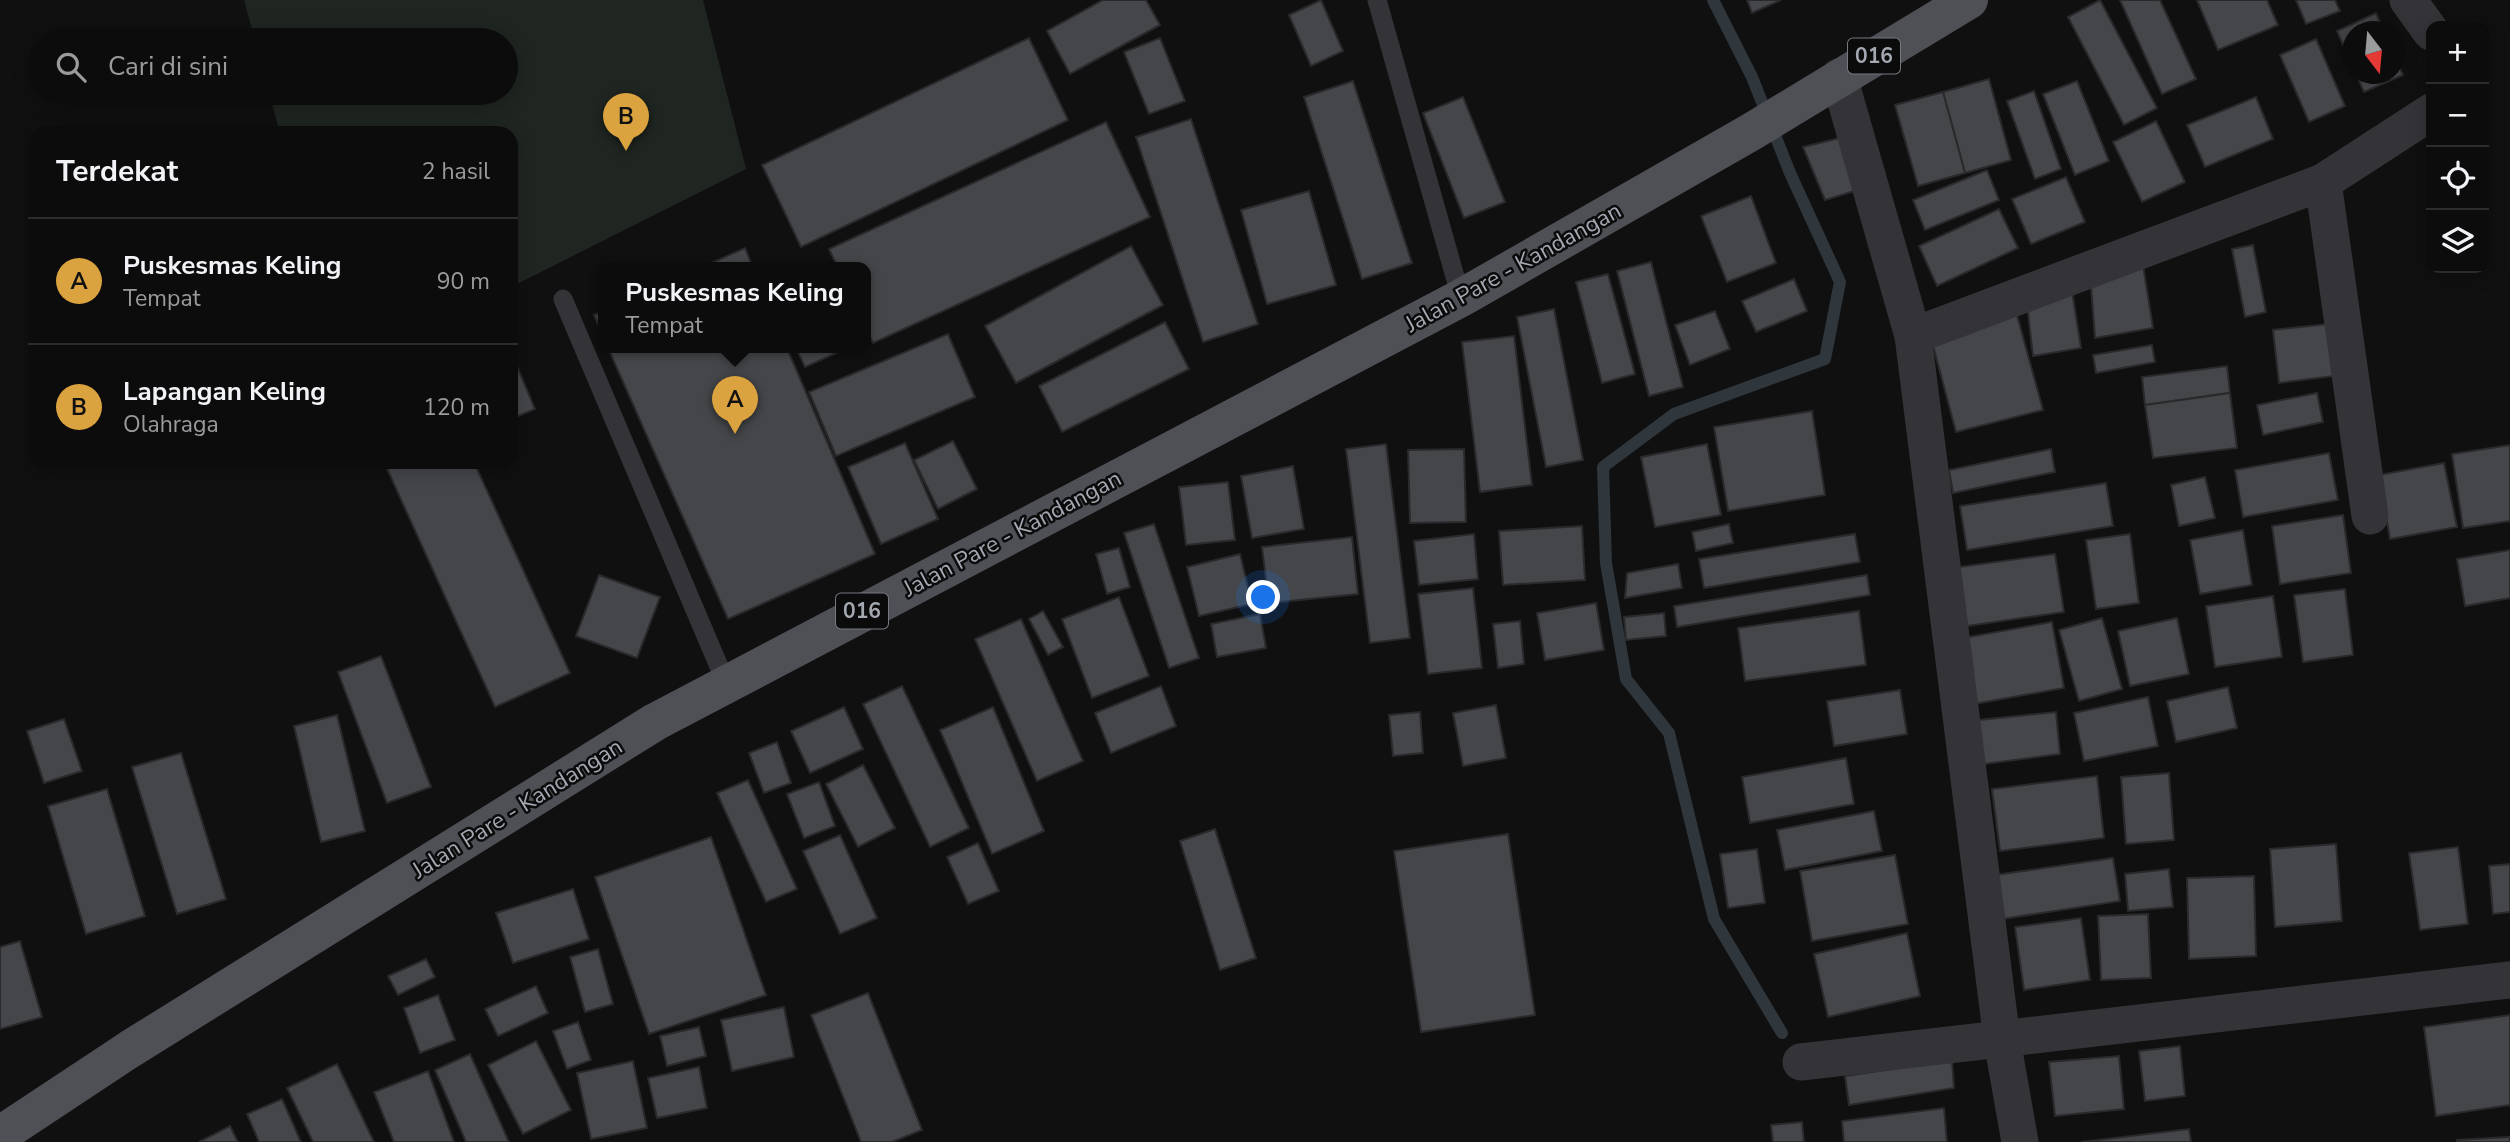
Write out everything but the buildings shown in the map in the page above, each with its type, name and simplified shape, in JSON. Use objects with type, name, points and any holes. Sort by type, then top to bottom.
[{"type":"main road","name":"Jalan Pare - Kandangan","points":[[0,1135],[177,1020],[656,722],[1461,298],[1969,0]]},
{"type":"street","points":[[2408,0],[2426,25]]},
{"type":"street","points":[[1839,77],[1913,335],[2003,1040],[2020,1142]]},
{"type":"street","points":[[1913,335],[2323,182],[2426,115]]},
{"type":"street","points":[[2323,182],[2370,516]]},
{"type":"street","points":[[1801,1062],[2510,979]]},
{"type":"lane","points":[[1377,0],[1461,298]]},
{"type":"lane","points":[[563,299],[726,683]]},
{"type":"shaded area","points":[[244,0],[703,0],[746,169],[518,283],[518,126],[278,126],[272,105],[518,105],[518,28],[252,28]]},
{"type":"waterway","points":[[1713,0],[1752,77],[1790,173],[1840,282],[1825,359],[1674,414],[1603,467],[1606,563],[1626,679],[1669,733],[1714,919],[1782,1033]]},
{"type":"place","name":"Lapangan Keling","points":[[626,151]]},
{"type":"place","name":"Puskesmas Keling","points":[[735,434]]}]
